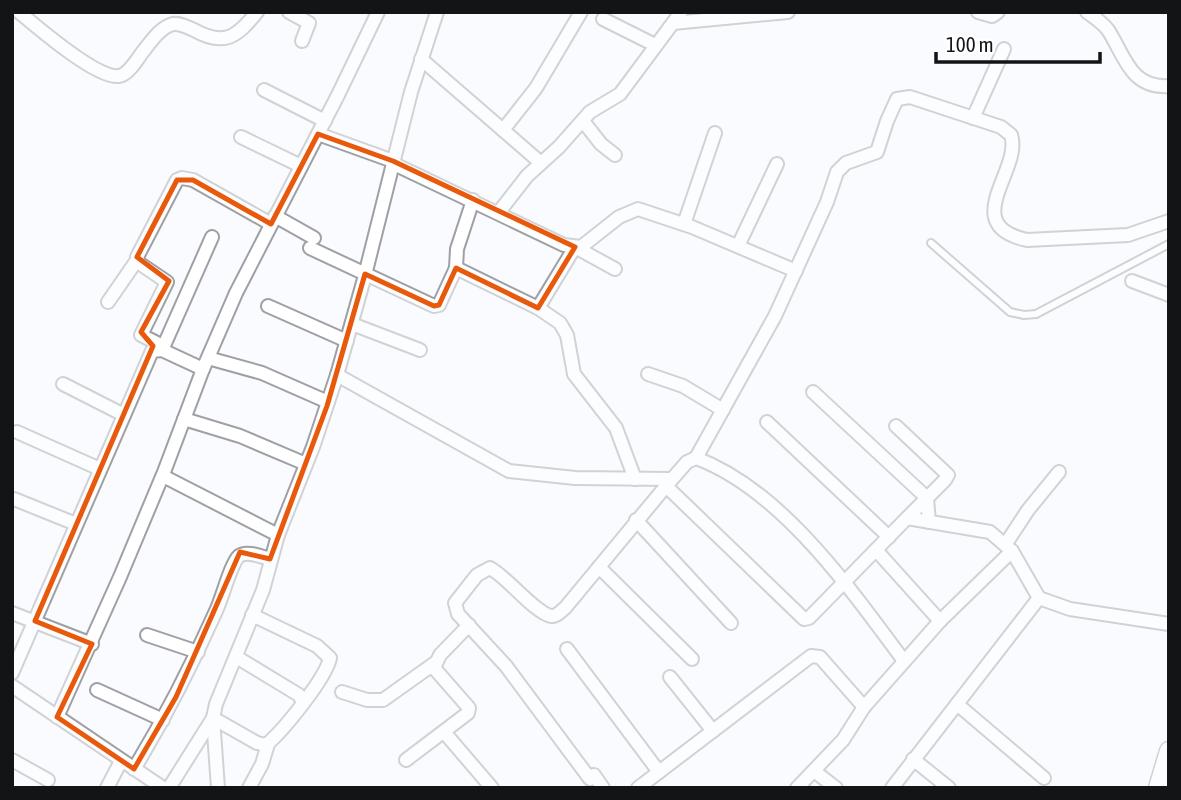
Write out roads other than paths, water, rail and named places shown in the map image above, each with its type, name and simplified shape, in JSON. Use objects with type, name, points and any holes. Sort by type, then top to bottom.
[{"type":"main road","points":[[1158,788],[1169,751]]},
{"type":"street","points":[[19,12],[99,72],[117,76],[127,72],[167,27],[181,24],[209,38],[231,38],[246,26],[257,12]]},
{"type":"street","points":[[289,12],[309,23],[302,41]]},
{"type":"street","points":[[58,717],[163,477],[236,293],[378,12]]},
{"type":"street","points":[[169,788],[213,718],[225,679],[263,590],[278,535],[328,402],[352,324],[392,162],[437,12]]},
{"type":"street","points":[[503,130],[536,88],[581,12]]},
{"type":"street","points":[[499,212],[594,108],[612,101],[620,94],[677,18],[788,12]]},
{"type":"street","points":[[978,12],[992,16],[998,12]]},
{"type":"street","points":[[1087,12],[1110,32],[1128,68],[1151,83],[1169,86]]},
{"type":"street","points":[[603,19],[655,46]]},
{"type":"street","points":[[973,118],[1004,49]]},
{"type":"street","points":[[421,59],[541,163]]},
{"type":"street","points":[[264,90],[325,121]]},
{"type":"street","points":[[696,458],[775,316],[827,202],[837,172],[846,163],[877,152],[897,99],[909,97],[1001,127],[1012,137],[1012,150],[995,200],[994,211],[1000,225],[1014,237],[1027,240],[1128,235],[1169,221]]},
{"type":"street","points":[[583,121],[601,144],[615,155]]},
{"type":"street","points":[[684,224],[715,133]]},
{"type":"street","points":[[318,134],[392,162],[564,245],[581,247],[619,217],[634,209],[684,224],[796,271]]},
{"type":"street","points":[[241,137],[301,166]]},
{"type":"street","points":[[738,246],[777,164]]},
{"type":"street","points":[[108,302],[137,260],[139,251],[179,179],[193,180],[273,220],[365,275],[434,306],[439,305],[456,268],[457,249],[473,200]]},
{"type":"street","points":[[163,348],[212,237]]},
{"type":"street","points":[[575,247],[615,269]]},
{"type":"street","points":[[538,308],[575,247]]},
{"type":"street","points":[[137,260],[167,282],[141,335],[163,348],[206,364],[262,373],[328,402]]},
{"type":"street","points":[[456,268],[551,315],[565,330],[573,374],[616,428],[635,479]]},
{"type":"street","points":[[1132,281],[1169,295]]},
{"type":"street","points":[[268,306],[347,341]]},
{"type":"street","points":[[352,324],[419,350]]},
{"type":"street","points":[[12,673],[152,351],[163,348]]},
{"type":"street","points":[[648,374],[683,386],[723,410]]},
{"type":"street","points":[[337,375],[509,471],[575,478],[669,482],[804,619],[809,618],[948,475],[896,426]]},
{"type":"street","points":[[63,384],[124,415]]},
{"type":"street","points":[[813,392],[927,498],[929,522]]},
{"type":"street","points":[[184,419],[240,436],[306,464]]},
{"type":"street","points":[[768,422],[889,537]]},
{"type":"street","points":[[17,432],[100,469]]},
{"type":"street","points":[[603,788],[506,666],[455,608],[454,603],[477,575],[490,568],[497,571],[536,607],[551,616],[555,615],[565,608],[636,520],[690,459],[696,458],[725,470],[758,492],[842,582],[904,662]]},
{"type":"street","points":[[796,788],[843,740],[864,707],[1009,548],[1028,510],[1059,472]]},
{"type":"street","points":[[163,477],[278,535]]},
{"type":"street","points":[[14,499],[76,524]]},
{"type":"street","points":[[907,518],[990,532],[1009,548],[1039,598],[1055,606],[1169,624]]},
{"type":"street","points":[[636,520],[731,623]]},
{"type":"street","points":[[876,550],[940,621]]},
{"type":"street","points":[[134,769],[198,652],[225,593],[237,557],[249,554],[270,559]]},
{"type":"street","points":[[599,568],[692,659]]},
{"type":"street","points":[[892,788],[1039,598]]},
{"type":"street","points":[[12,613],[92,644]]},
{"type":"street","points":[[249,788],[262,764],[268,744],[303,702],[327,667],[330,658],[317,646],[253,615]]},
{"type":"street","points":[[342,692],[367,700],[383,700],[435,663],[470,625]]},
{"type":"street","points":[[147,635],[198,652]]},
{"type":"street","points":[[566,649],[659,772]]},
{"type":"street","points":[[638,788],[811,656],[820,657],[864,707]]},
{"type":"street","points":[[239,658],[299,695],[303,702]]},
{"type":"street","points":[[405,760],[469,711],[436,671],[435,663]]},
{"type":"street","points":[[670,677],[713,731]]},
{"type":"street","points":[[12,686],[163,788]]},
{"type":"street","points":[[97,690],[163,720]]},
{"type":"street","points":[[957,704],[1044,778]]},
{"type":"street","points":[[213,718],[257,743],[268,744]]},
{"type":"street","points":[[213,718],[218,788]]},
{"type":"street","points":[[443,732],[492,788]]},
{"type":"street","points":[[913,759],[949,788]]},
{"type":"street","points":[[12,761],[48,780]]},
{"type":"street","points":[[107,788],[121,761]]},
{"type":"street","points":[[814,771],[836,788]]},
{"type":"lane","points":[[931,243],[1010,312],[1024,315],[1035,314],[1169,244]]}]
